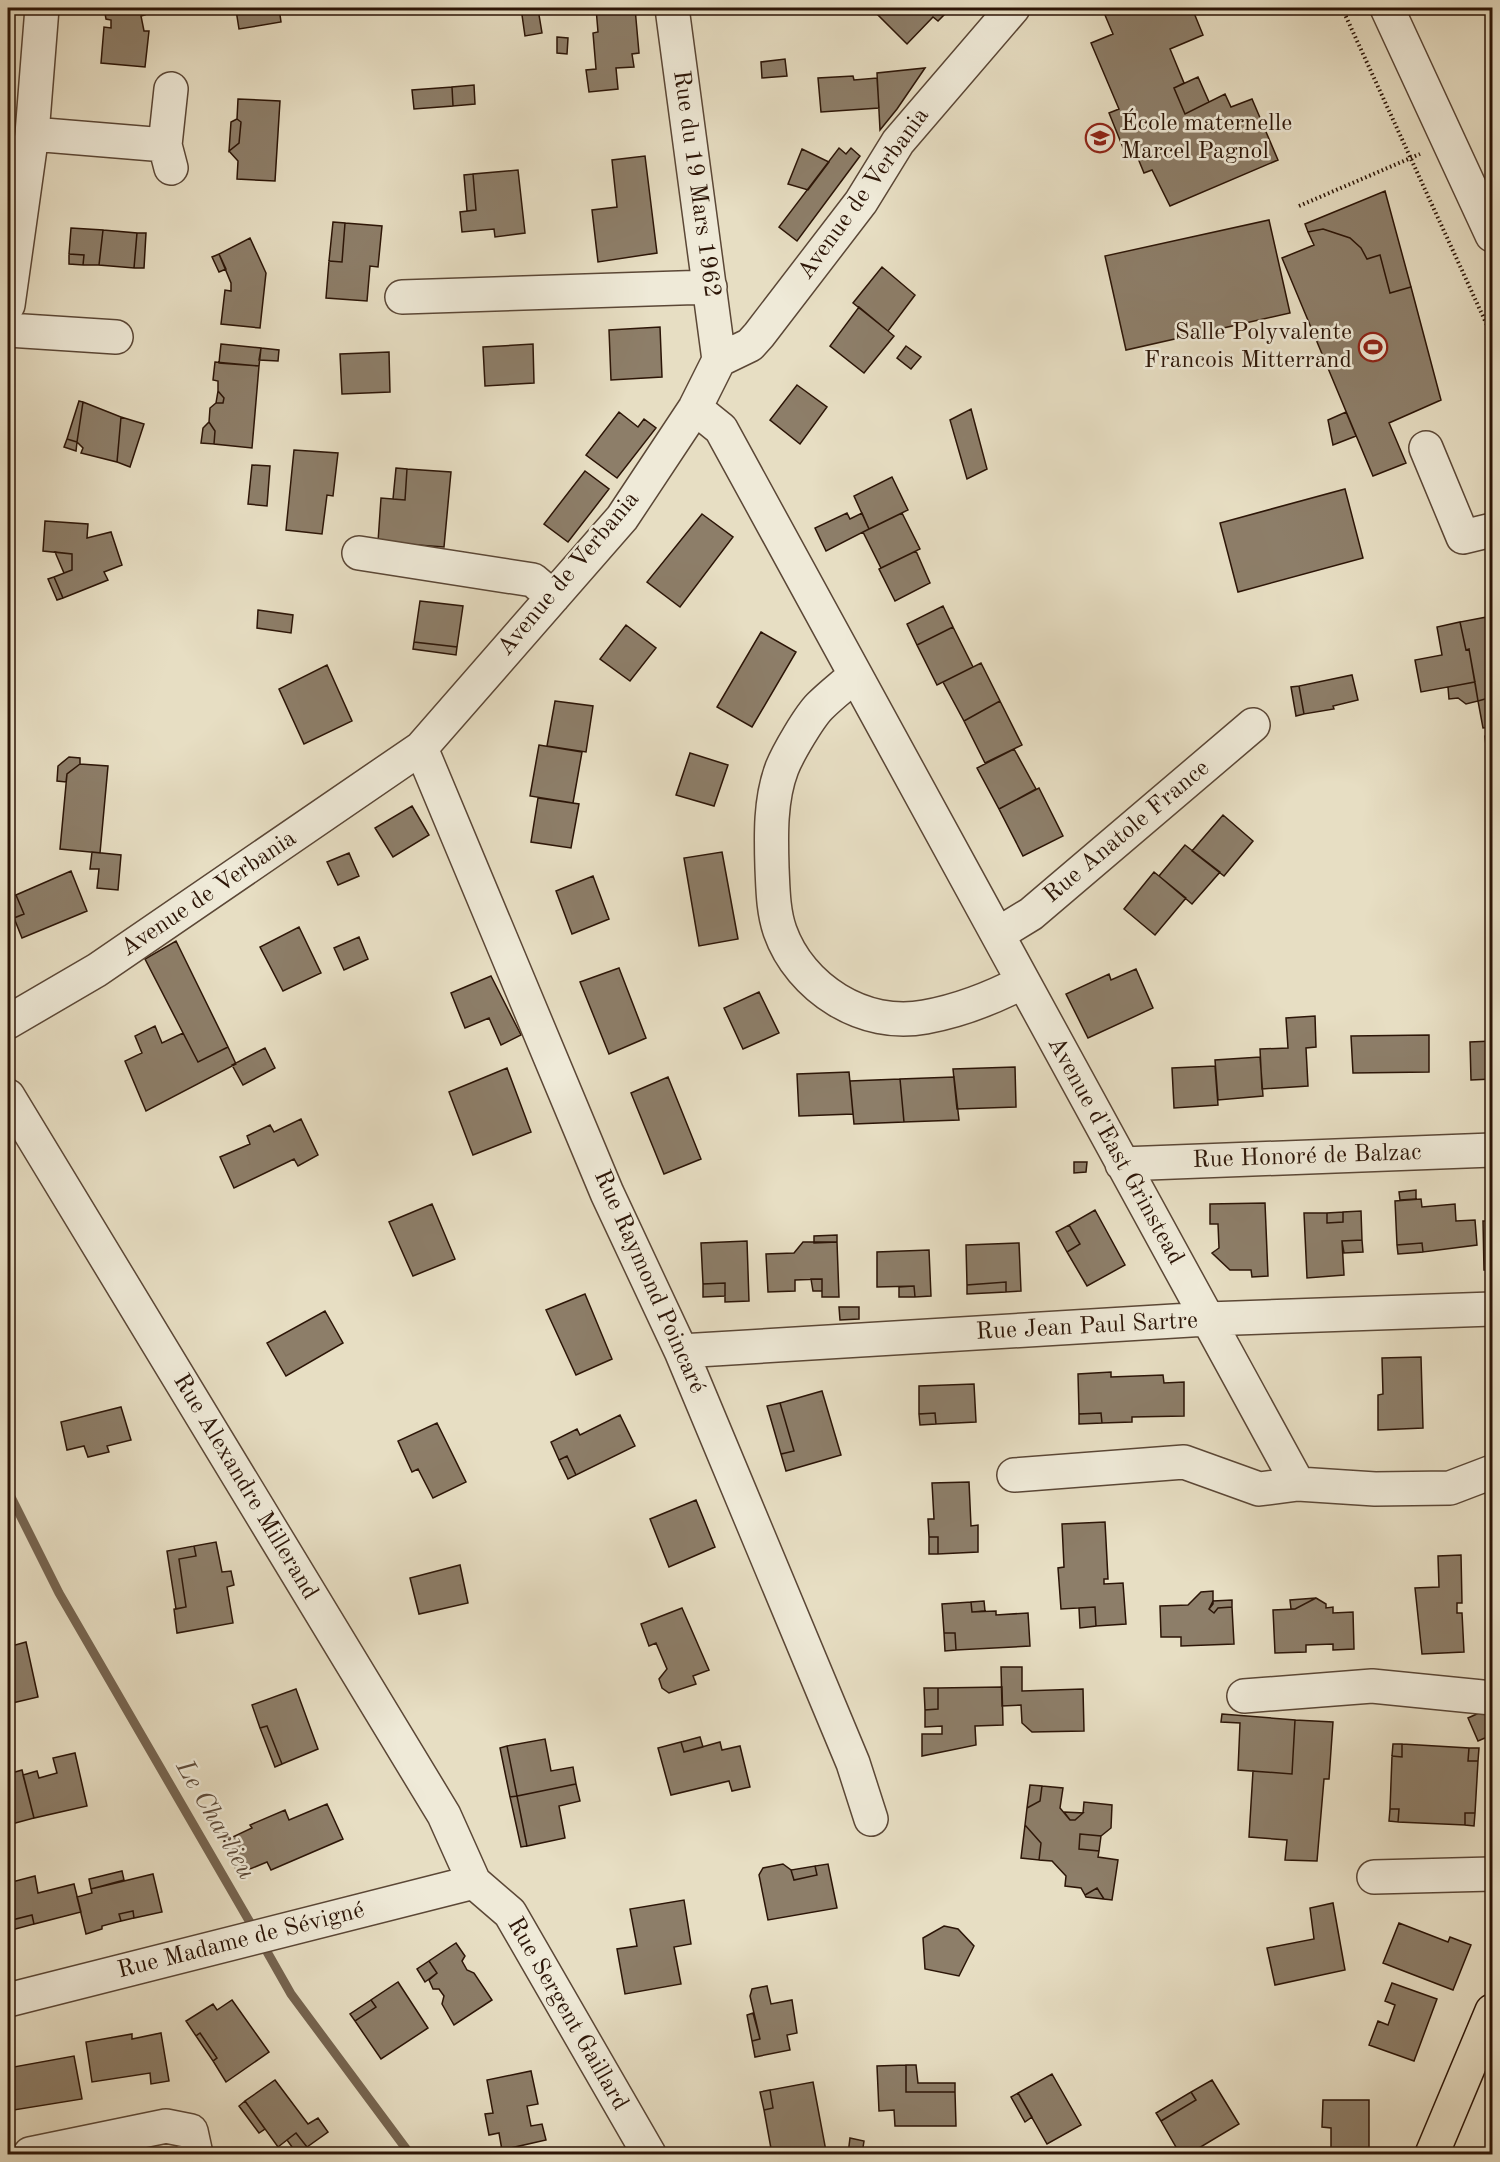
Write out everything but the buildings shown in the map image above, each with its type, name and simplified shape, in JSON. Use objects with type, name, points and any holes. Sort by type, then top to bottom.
[{"type":"main road","points":[[1431,2154],[1492,2011]]},
{"type":"street","points":[[8,305],[32,134],[42,8]]},
{"type":"street","name":"Rue du 19 Mars 1962","points":[[672,8],[719,360]]},
{"type":"street","name":"Avenue de Verbania","points":[[8,1022],[97,970],[421,748],[622,518],[695,408],[719,360],[750,345],[861,202],[898,142],[1012,8]]},
{"type":"street","points":[[1388,8],[1492,235]]},
{"type":"street","points":[[32,134],[168,156],[171,89]]},
{"type":"street","points":[[402,297],[710,288]]},
{"type":"street","points":[[8,330],[116,337]]},
{"type":"street","name":"Avenue d'East Grinstead","points":[[695,408],[721,429],[854,676],[998,934],[1298,1484]]},
{"type":"street","points":[[1426,448],[1462,537],[1492,530]]},
{"type":"street","points":[[359,553],[533,580],[553,597]]},
{"type":"street","points":[[854,676],[818,708],[782,768],[772,811],[773,898],[780,932],[799,967],[817,986],[850,1008],[886,1018],[923,1018],[992,998],[1023,982]]},
{"type":"street","name":"Rue Anatole France","points":[[998,934],[1031,914],[1253,725]]},
{"type":"street","name":"Rue Raymond Poincaré","points":[[421,748],[607,1193],[681,1351],[853,1763],[871,1819]]},
{"type":"street","name":"Rue Alexandre Millerand","points":[[8,1096],[444,1815],[474,1882]]},
{"type":"street","name":"Rue Honoré de Balzac","points":[[1122,1164],[1492,1149]]},
{"type":"street","name":"Rue Jean Paul Sartre","points":[[681,1351],[1208,1319],[1492,1309]]},
{"type":"street","points":[[1014,1475],[1184,1462],[1259,1489],[1298,1484],[1375,1489],[1450,1488],[1492,1472]]},
{"type":"street","points":[[1244,1696],[1372,1686],[1492,1698]]},
{"type":"street","points":[[1374,1877],[1492,1874]]},
{"type":"street","name":"Rue Madame de Sévigné","points":[[8,2000],[474,1882]]},
{"type":"street","name":"Rue Sergent Gaillard","points":[[474,1882],[510,1913],[649,2154]]},
{"type":"street","points":[[30,2154],[166,2126],[191,2132],[196,2154]]},
{"type":"path","points":[[1342,8],[1492,336]]},
{"type":"path","points":[[1299,206],[1449,140]]},
{"type":"waterway","name":"Le Charlieu","points":[[8,1491],[59,1593],[255,1931]]},
{"type":"waterway","name":"Le Charlieu","points":[[262,1943],[291,1994],[410,2154]]},
{"type":"place","name":"École maternelle Marcel Pagnol","points":[[1100,138]]},
{"type":"place","name":"Salle Polyvalente Francois Mitterrand","points":[[1373,347]]}]
